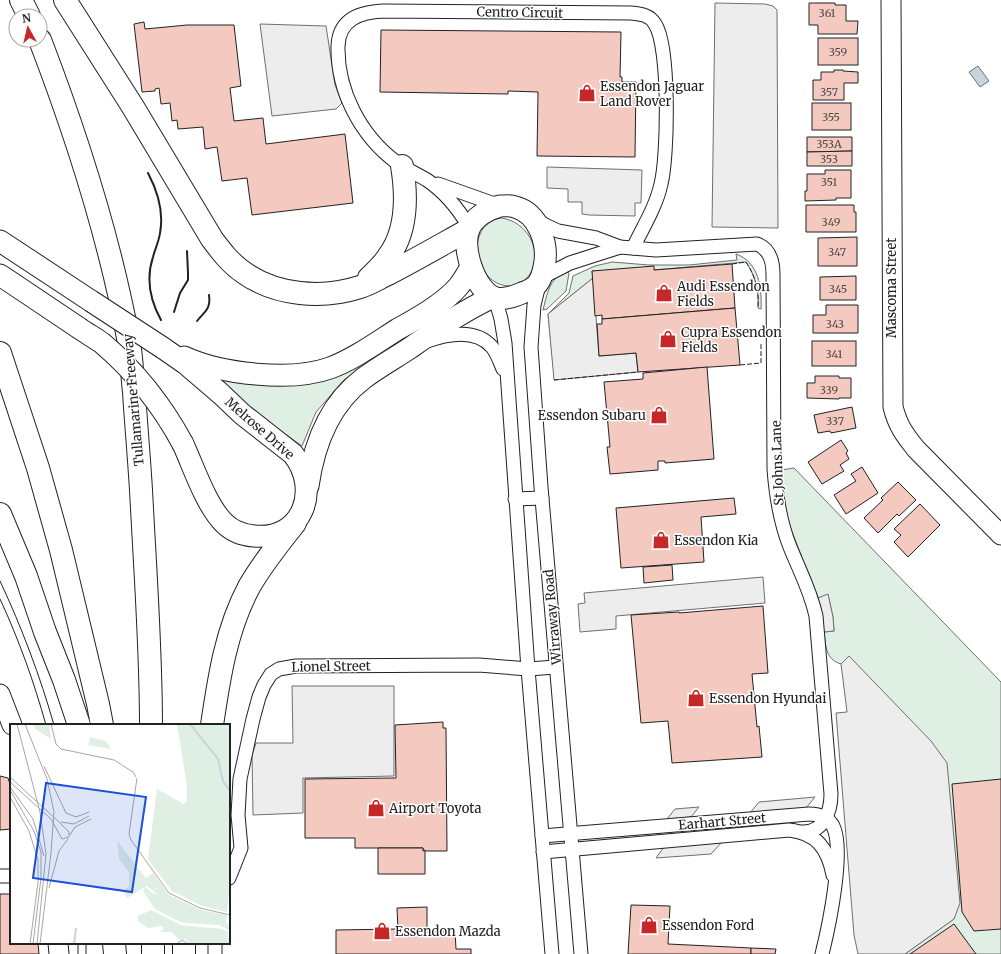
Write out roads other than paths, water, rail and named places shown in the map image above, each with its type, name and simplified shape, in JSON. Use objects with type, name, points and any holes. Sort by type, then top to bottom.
[{"type":"highway","points":[[65,0],[133,107],[212,239],[226,257],[243,272],[260,282],[288,291],[306,294],[342,292],[362,286],[401,267],[469,229]]},
{"type":"highway","name":"Tullamarine Freeway","points":[[43,48],[66,107],[95,197],[115,276],[130,345],[144,548],[151,683],[151,724]]},
{"type":"highway","points":[[362,286],[389,256],[399,236],[403,223],[405,190],[402,166]]},
{"type":"highway","points":[[0,352],[38,468],[59,542],[102,724]]},
{"type":"highway","points":[[0,514],[26,576],[79,724]]},
{"type":"highway","points":[[212,724],[225,652],[240,607],[249,587],[266,560],[295,523]]},
{"type":"highway","points":[[114,944],[115,954]]},
{"type":"main road","name":"Mascoma Street","points":[[892,0],[893,407],[897,422],[903,433],[916,449],[1001,535]]},
{"type":"main road","points":[[306,501],[310,473],[316,449],[337,404],[348,392],[363,378],[450,320],[474,306],[494,297],[508,297],[522,293],[533,288],[541,280],[545,262],[544,244],[537,225],[530,215],[515,207],[500,206],[482,214],[469,229],[466,245],[471,267],[479,283],[487,293],[494,297]]},
{"type":"main road","name":"Melrose Drive","points":[[0,241],[186,364],[242,414],[293,454],[304,474],[306,488],[306,501],[295,523]]},
{"type":"main road","points":[[163,348],[190,360],[229,370],[252,373],[274,375],[297,374],[329,368],[379,341],[442,301],[458,287],[471,267]]},
{"type":"main road","points":[[0,275],[101,342],[136,377],[162,409],[183,444],[218,517],[232,529],[239,533],[248,535],[268,535],[284,530],[295,523]]},
{"type":"main road","points":[[0,694],[12,724]]},
{"type":"main road","points":[[58,944],[59,954]]},
{"type":"street","name":"Centro Circuit","points":[[469,229],[454,202],[443,192],[402,166],[383,151],[353,111],[344,89],[340,71],[339,40],[341,30],[354,18],[362,14],[383,11],[631,13],[643,14],[653,21],[658,28],[664,60],[666,83],[665,161],[659,193],[627,248]]},
{"type":"street","name":"Centro Circuit","points":[[426,180],[500,206]]},
{"type":"street","name":"St Johns Lane","points":[[530,215],[545,225],[558,231],[596,238],[627,248],[677,250],[753,243],[765,248],[771,258],[773,274],[774,469],[776,497],[784,532],[808,588],[816,616],[831,794],[830,806],[825,818]]},
{"type":"street","name":"St Johns Lane","points":[[541,280],[570,263],[627,248]]},
{"type":"street","name":"Wirraway Road","points":[[541,280],[533,310],[531,346],[542,498],[581,954]]},
{"type":"street","name":"Wirraway Road","points":[[494,297],[500,313],[504,334],[528,669],[552,954]]},
{"type":"street","name":"Wirraway Road","points":[[411,347],[451,335],[463,334],[484,339],[492,347],[500,360],[507,382]]},
{"type":"street","points":[[515,500],[542,498]]},
{"type":"street","name":"Lionel Street","points":[[230,876],[241,846],[238,828],[238,806],[243,762],[257,703],[268,677],[276,670],[287,667],[486,665],[528,669],[556,666]]},
{"type":"street","name":"Earhart Street","points":[[542,836],[812,814],[825,818],[833,826],[837,844],[837,862],[834,890],[822,954]]},
{"type":"street","points":[[757,818],[760,833]]},
{"type":"street","points":[[802,832],[811,832],[817,829],[821,826],[825,818]]},
{"type":"street","name":"Earhart Street","points":[[544,852],[789,830],[802,832],[816,839],[826,852],[832,871],[834,890]]},
{"type":"tram line","points":[[0,581],[30,652],[54,724]]},
{"type":"tram line","points":[[0,599],[26,661],[46,724]]},
{"type":"tram line","points":[[78,944],[78,954]]},
{"type":"tram line","points":[[86,944],[86,954]]},
{"type":"place","name":"Essendon Jaguar Land Rover","points":[[587,93]]},
{"type":"place","name":"Audi Essendon Fields","points":[[664,293]]},
{"type":"place","name":"Cupra Essendon Fields","points":[[668,339]]},
{"type":"place","name":"Essendon Subaru","points":[[659,415]]},
{"type":"place","name":"Essendon Kia","points":[[661,540]]},
{"type":"place","name":"Essendon Hyundai","points":[[696,698]]},
{"type":"place","name":"Airport Toyota","points":[[376,808]]},
{"type":"place","name":"Essendon Ford","points":[[649,925]]},
{"type":"place","name":"Essendon Mazda","points":[[382,931]]}]
